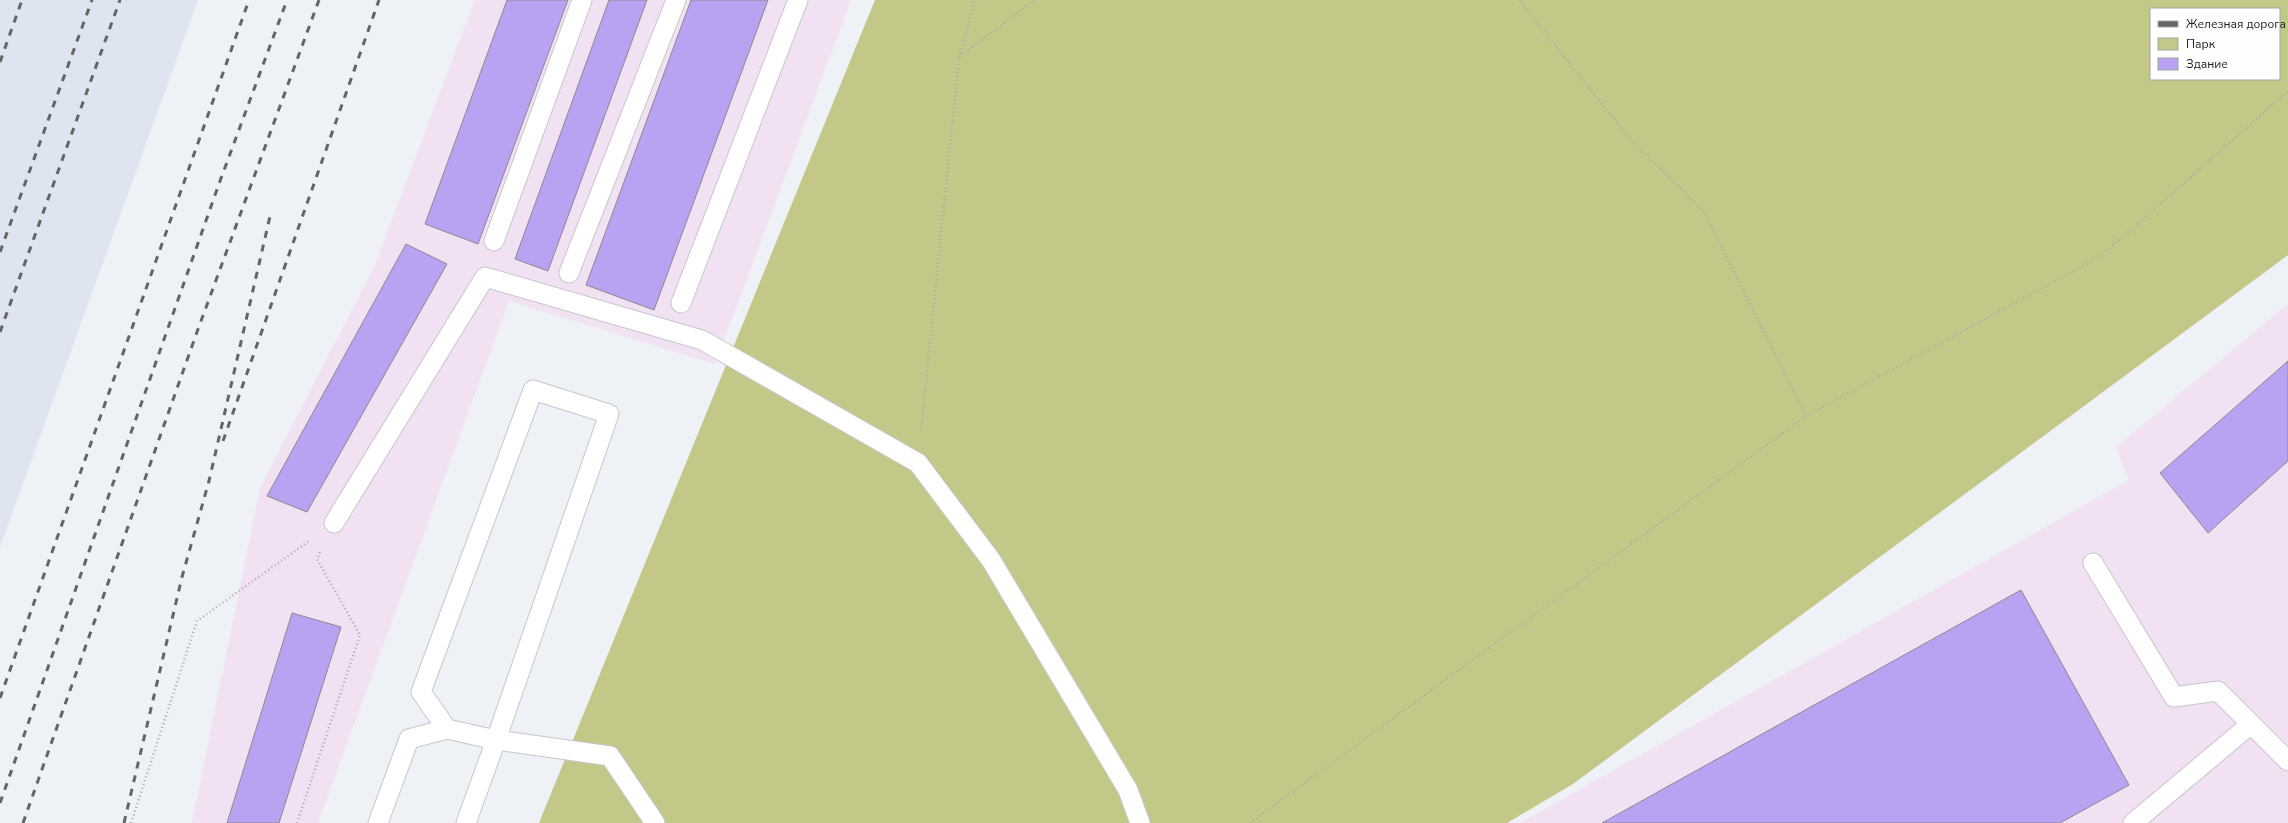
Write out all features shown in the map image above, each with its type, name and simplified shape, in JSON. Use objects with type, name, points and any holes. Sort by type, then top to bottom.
[{"type":"lane","points":[[494,241],[582,0]]},
{"type":"lane","points":[[569,273],[676,0]]},
{"type":"lane","points":[[681,304],[798,0]]},
{"type":"lane","points":[[334,523],[485,277],[702,340],[918,463],[991,560],[1128,790],[1140,823]]},
{"type":"lane","points":[[447,729],[421,692],[533,390],[609,414],[466,823]]},
{"type":"lane","points":[[2093,563],[2174,697],[2218,691],[2288,761]]},
{"type":"lane","points":[[2133,823],[2251,724]]},
{"type":"lane","points":[[378,823],[409,739],[447,729],[496,740],[610,756],[655,823]]},
{"type":"path","points":[[918,463],[959,58],[975,0]]},
{"type":"path","points":[[959,58],[1035,0]]},
{"type":"path","points":[[1519,0],[1629,138],[1705,213],[1806,416]]},
{"type":"path","points":[[1250,823],[1806,416],[2100,257],[2288,91]]},
{"type":"path","points":[[131,823],[197,621],[334,523]]},
{"type":"path","points":[[297,823],[360,635],[316,559],[334,523]]},
{"type":"shaded area","points":[[0,0],[198,0],[0,547]]},
{"type":"shaded area","points":[[475,0],[851,0],[715,364],[509,301],[318,823],[192,823],[260,488],[374,267]]},
{"type":"shaded area","points":[[2288,304],[2288,823],[1595,823],[1592,819],[1594,823],[1520,823],[2129,480],[2116,447]]},
{"type":"green space","points":[[875,0],[2288,0],[2288,255],[1573,784],[1507,823],[539,823]]},
{"type":"building","points":[[507,0],[568,0],[478,244],[425,224]]},
{"type":"building","points":[[609,0],[647,0],[548,271],[515,259]]},
{"type":"building","points":[[691,0],[768,0],[654,310],[586,285]]},
{"type":"building","points":[[406,244],[447,264],[307,512],[267,496]]},
{"type":"building","points":[[2288,361],[2288,461],[2208,533],[2160,473]]},
{"type":"building","points":[[2021,590],[2129,785],[2060,823],[1602,823]]},
{"type":"building","points":[[292,613],[341,627],[279,823],[227,823]]},
{"type":"railway","points":[[0,62],[22,0]]},
{"type":"railway","points":[[0,252],[92,0]]},
{"type":"railway","points":[[0,332],[120,0]]},
{"type":"railway","points":[[0,698],[249,0]]},
{"type":"railway","points":[[0,803],[220,181],[287,0]]},
{"type":"railway","points":[[23,823],[197,332],[319,0]]},
{"type":"railway","points":[[223,441],[379,0]]},
{"type":"railway","points":[[124,823],[182,577],[209,481],[271,212]]}]
